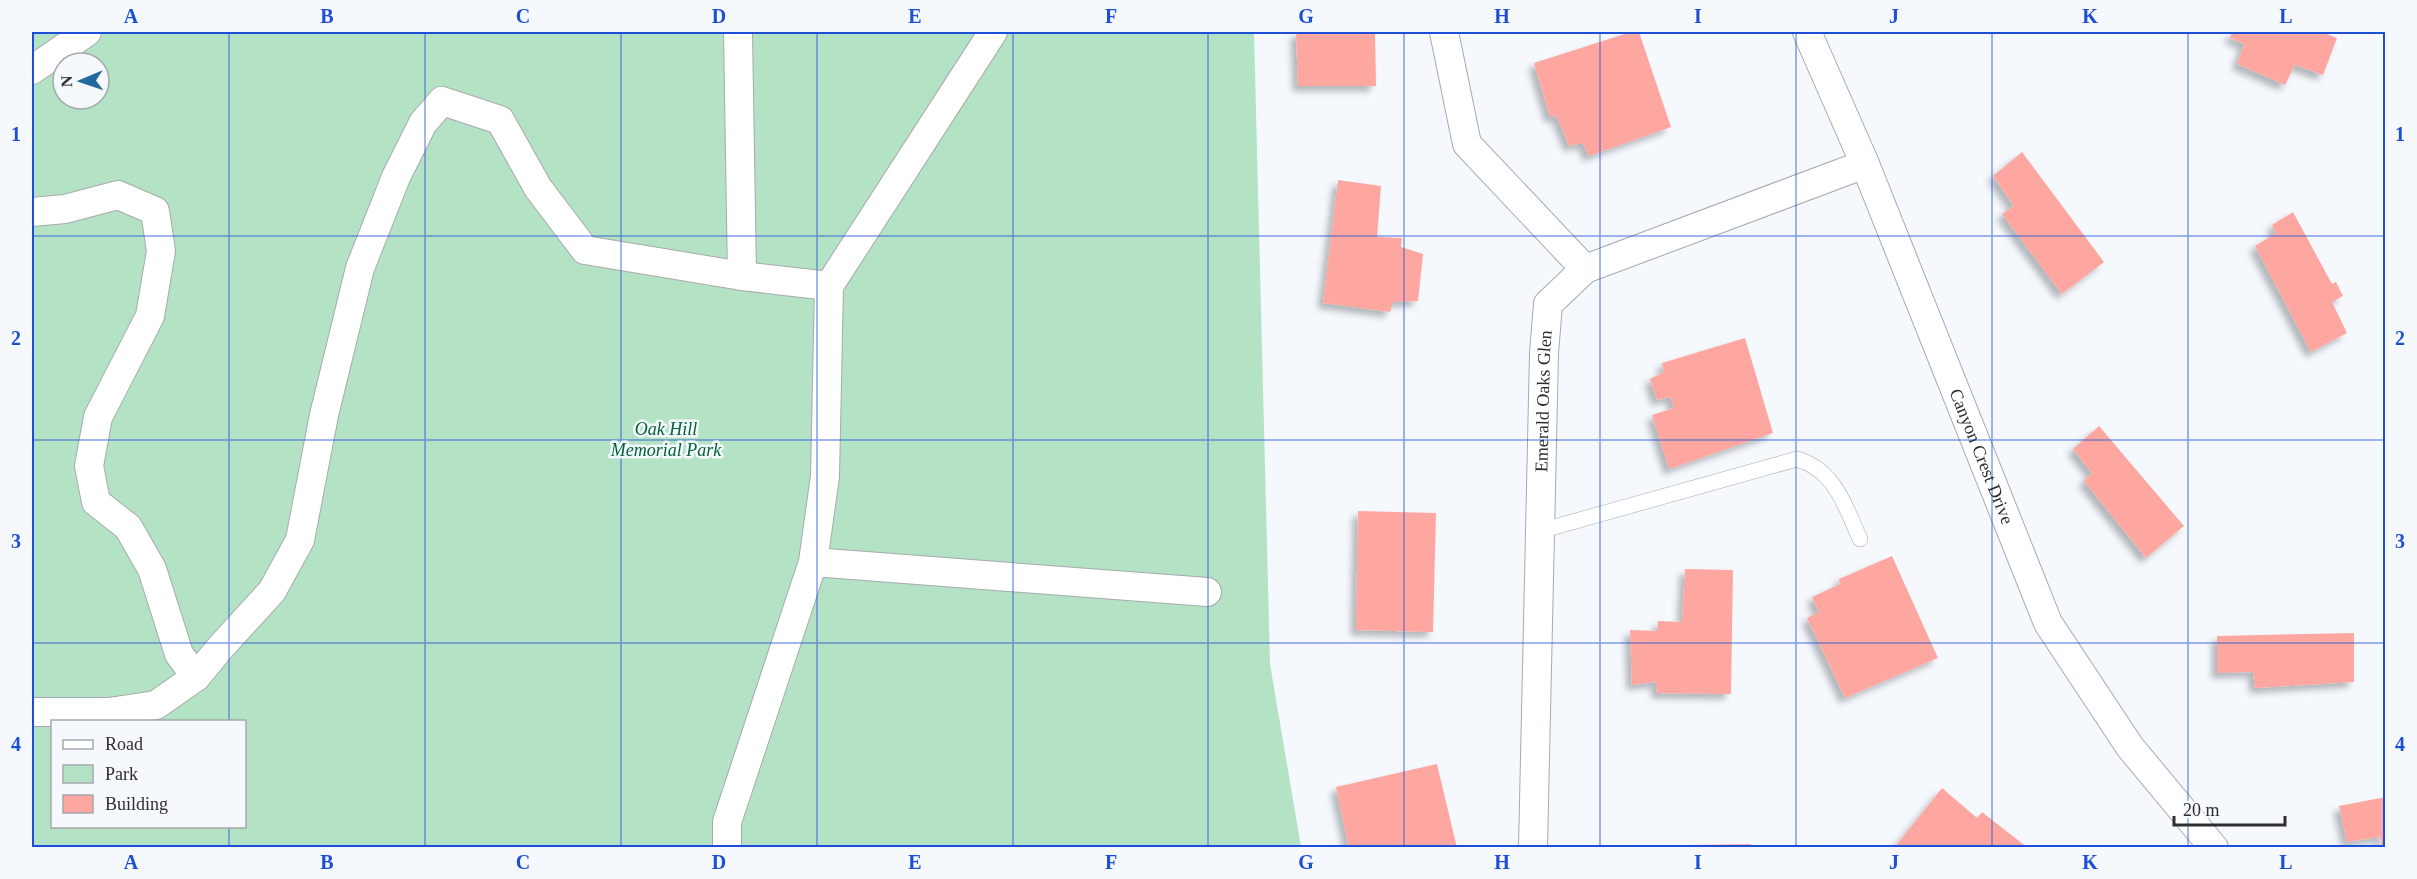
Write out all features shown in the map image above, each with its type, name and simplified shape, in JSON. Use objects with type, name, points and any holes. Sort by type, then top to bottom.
[{"type":"street","points":[[32,70],[87,32]]},
{"type":"street","points":[[738,32],[742,276]]},
{"type":"street","points":[[727,848],[728,822],[813,562],[825,476],[829,286],[993,32]]},
{"type":"street","points":[[1443,32],[1467,144],[1585,269]]},
{"type":"street","name":"Canyon Crest Drive","points":[[1807,32],[1865,164],[2048,623],[2130,747],[2214,848]]},
{"type":"street","points":[[32,712],[109,712],[156,705],[196,677],[272,591],[300,540],[324,414],[360,267],[396,177],[423,123],[442,101],[500,120],[538,188],[585,250],[742,276],[829,286]]},
{"type":"street","name":"Emerald Oaks Glen","points":[[1533,848],[1544,353],[1548,304],[1585,269],[1865,164]]},
{"type":"street","points":[[32,212],[65,209],[118,195],[154,211],[162,251],[150,316],[98,417],[88,466],[96,502],[128,527],[152,569],[179,654],[196,677]]},
{"type":"street","points":[[813,562],[1207,592]]},
{"type":"lane","points":[[1540,531],[1797,459],[1811,463],[1835,484],[1860,539]]},
{"type":"green space","name":"Oak Hill Memorial Park","points":[[32,32],[1254,32],[1270,664],[1301,847],[32,847]]},
{"type":"building","points":[[1296,32],[1375,32],[1376,86],[1298,86]]},
{"type":"building","points":[[1631,32],[1639,32],[1671,127],[1589,156],[1583,143],[1569,146],[1557,116],[1550,117],[1534,63]]},
{"type":"building","points":[[2232,32],[2322,32],[2337,38],[2323,75],[2295,65],[2285,85],[2237,64],[2244,44],[2230,38]]},
{"type":"building","points":[[2022,152],[2104,262],[2062,294],[2002,214],[2014,206],[1993,176]]},
{"type":"building","points":[[1338,180],[1381,186],[1377,237],[1402,238],[1401,247],[1423,254],[1418,301],[1393,302],[1390,312],[1323,303]]},
{"type":"building","points":[[2293,212],[2332,284],[2336,282],[2343,296],[2332,302],[2347,333],[2311,352],[2255,246],[2276,233],[2272,225]]},
{"type":"building","points":[[1745,338],[1773,433],[1669,469],[1652,415],[1674,408],[1671,397],[1657,400],[1650,379],[1664,372],[1662,363]]},
{"type":"building","points":[[2099,426],[2184,526],[2146,558],[2084,481],[2092,473],[2073,449]]},
{"type":"building","points":[[1358,511],[1436,513],[1433,632],[1356,630]]},
{"type":"building","points":[[1892,556],[1938,658],[1845,698],[1807,618],[1819,612],[1812,597],[1840,584],[1839,579]]},
{"type":"building","points":[[1685,569],[1733,570],[1731,694],[1657,693],[1656,682],[1632,685],[1630,630],[1657,631],[1658,621],[1682,622]]},
{"type":"building","points":[[2354,633],[2354,682],[2255,688],[2253,672],[2217,673],[2217,636]]},
{"type":"building","points":[[1437,764],[1457,848],[1349,848],[1336,787]]},
{"type":"building","points":[[1942,788],[1977,818],[1982,812],[2028,848],[1894,848]]},
{"type":"building","points":[[2386,797],[2386,848],[2382,848],[2380,837],[2347,842],[2339,806]]},
{"type":"building","points":[[1751,844],[1751,848],[1690,848],[1690,845]]}]
